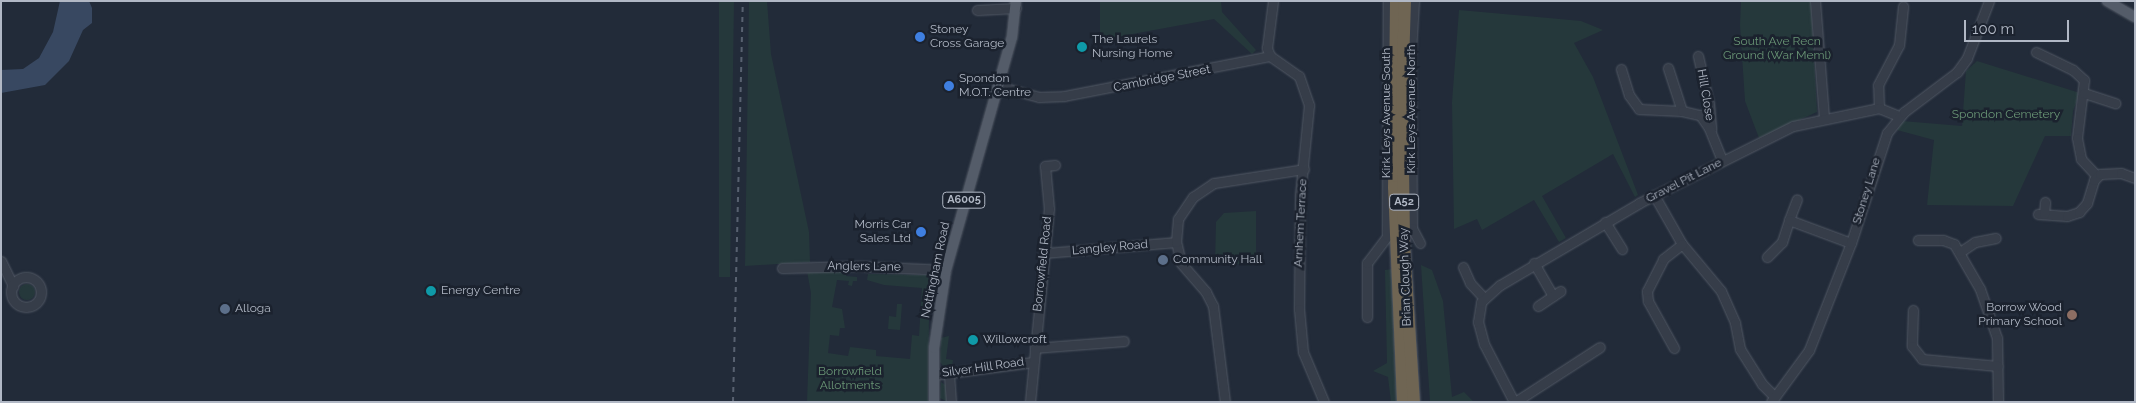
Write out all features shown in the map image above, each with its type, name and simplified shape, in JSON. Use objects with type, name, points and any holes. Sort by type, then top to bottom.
[{"type":"highway","name":"Brian Clough Way","points":[[1396,1],[1393,107],[1397,305],[1403,402]]},
{"type":"highway","name":"Brian Clough Way","points":[[1405,1],[1402,95],[1404,245],[1414,402]]},
{"type":"main road","points":[[2107,1],[2135,17]]},
{"type":"main road","name":"Nottingham Road","points":[[934,402],[933,375],[936,334],[946,270],[998,86],[1016,5]]},
{"type":"street","points":[[1270,56],[1267,48],[1273,1]]},
{"type":"street","name":"Kirk Leys Avenue South","points":[[1367,317],[1367,263],[1374,250],[1387,236],[1388,1]]},
{"type":"street","name":"Kirk Leys Avenue North","points":[[1414,1],[1411,52],[1412,228],[1420,243]]},
{"type":"street","points":[[1815,1],[1824,118]]},
{"type":"street","name":"Stoney Lane","points":[[1773,399],[1809,350],[1851,243],[1882,143],[1899,116],[1948,82],[1960,69],[1989,1]]},
{"type":"street","points":[[977,10],[994,5],[1016,5]]},
{"type":"street","points":[[1899,116],[1879,108],[1878,85],[1897,38],[1903,6]]},
{"type":"street","points":[[2036,52],[2045,63],[2080,75],[2085,82],[2077,118],[2078,144],[2083,162],[2097,176]]},
{"type":"street","name":"Cambridge Street","points":[[998,86],[1039,97],[1064,96],[1270,56]]},
{"type":"street","name":"Arnhem Terrace","points":[[1270,56],[1294,71],[1307,93],[1309,105],[1300,195],[1299,273],[1301,343],[1306,362],[1324,402]]},
{"type":"street","name":"Hill Close","points":[[1698,56],[1709,104],[1711,134]]},
{"type":"street","points":[[1668,68],[1682,111]]},
{"type":"street","points":[[1621,69],[1629,95],[1637,108],[1682,111],[1700,115],[1711,134],[1722,162]]},
{"type":"street","points":[[2084,93],[2115,103]]},
{"type":"street","name":"Gravel Pit Lane","points":[[1484,298],[1534,263],[1605,222],[1654,195],[1793,126],[1879,108]]},
{"type":"street","name":"Borrowfield Road","points":[[1030,402],[1049,209],[1045,166],[1055,165]]},
{"type":"street","points":[[1225,402],[1213,306],[1206,292],[1184,269],[1176,242],[1178,219],[1189,202],[1205,188],[1223,181],[1304,169]]},
{"type":"street","points":[[2097,176],[2116,173],[2135,178]]},
{"type":"street","points":[[2045,202],[2041,214],[2070,215],[2082,210],[2097,176]]},
{"type":"street","points":[[1654,195],[1682,244],[1721,291],[1734,323],[1740,349],[1773,399]]},
{"type":"street","points":[[1767,257],[1782,242],[1797,199]]},
{"type":"street","points":[[1789,220],[1851,243]]},
{"type":"street","points":[[1605,222],[1622,249]]},
{"type":"street","points":[[1918,240],[1946,241],[1960,252],[1989,308],[1997,338],[1998,402]]},
{"type":"street","points":[[1960,252],[1972,244],[1993,241]]},
{"type":"street","name":"Langley Road","points":[[1045,253],[1176,242]]},
{"type":"street","points":[[1674,348],[1648,301],[1647,291],[1663,259],[1682,244]]},
{"type":"street","points":[[1534,263],[1557,293],[1538,306]]},
{"type":"street","points":[[4,264],[24,277],[36,280],[41,287],[41,295],[36,304],[27,307],[16,303],[12,295],[13,286],[4,264]]},
{"type":"street","name":"Anglers Lane","points":[[782,268],[859,266],[946,270]]},
{"type":"street","points":[[1463,267],[1472,286],[1484,298],[1478,312],[1481,335],[1515,402],[1600,347]]},
{"type":"street","points":[[13,286],[24,277]]},
{"type":"street","points":[[1913,310],[1917,320],[1913,350],[1922,359],[1998,366]]},
{"type":"street","points":[[1035,348],[1124,341]]},
{"type":"street","name":"Silver Hill Road","points":[[933,375],[1033,362]]},
{"type":"street","points":[[949,374],[951,402]]},
{"type":"green space","points":[[719,1],[734,1],[730,277],[719,277]]},
{"type":"green space","points":[[749,1],[767,1],[771,54],[809,232],[810,262],[745,266]]},
{"type":"green space","points":[[1100,1],[1221,1],[1222,12],[1256,50],[1252,54],[1214,19],[1100,40]]},
{"type":"green space","name":"South Ave Recn Ground (War Meml)","points":[[1741,1],[1811,1],[1817,112],[1759,138],[1745,101],[1740,25]]},
{"type":"green space","points":[[1459,10],[1581,21],[1603,30],[1574,43],[1593,77],[1638,195],[1635,197],[1613,154],[1542,196],[1566,238],[1559,242],[1534,200],[1482,230],[1477,219],[1454,229],[1452,102]]},
{"type":"green space","name":"Spondon Cemetery","points":[[1977,61],[2080,93],[2073,111],[2071,136],[2045,136],[2013,206],[1927,205],[1934,140],[1897,130],[1902,121],[1962,126],[1966,71]]},
{"type":"green space","points":[[1256,211],[1256,262],[1250,266],[1222,261],[1215,265],[1216,222],[1224,213]]},
{"type":"green space","points":[[1421,265],[1432,270],[1443,301],[1452,397],[1464,392],[1474,402],[1430,402]]},
{"type":"green space","name":"Borrowfield Allotments","points":[[846,269],[846,276],[857,277],[857,281],[853,281],[852,286],[848,285],[849,281],[837,280],[832,307],[842,309],[845,328],[840,328],[839,336],[830,335],[828,353],[848,356],[850,347],[876,350],[876,356],[910,359],[912,335],[919,336],[922,288],[884,285],[867,280],[868,274],[929,275],[937,277],[929,318],[928,402],[807,402],[811,293],[807,271]]},
{"type":"green space","points":[[1393,269],[1395,369],[1397,369],[1400,402],[1391,402],[1388,377],[1373,371],[1387,363],[1385,270]]},
{"type":"green space","points":[[27,284],[33,286],[35,292],[33,298],[27,300],[21,298],[19,292],[21,286]]},
{"type":"green space","points":[[897,304],[902,304],[900,330],[888,329],[889,316],[896,317]]},
{"type":"green space","points":[[949,336],[946,359],[953,360],[952,367],[944,367],[940,362],[941,338]]},
{"type":"green space","points":[[941,382],[947,386],[948,402],[940,398]]},
{"type":"water","points":[[60,1],[89,1],[92,8],[92,23],[83,30],[69,61],[45,85],[1,93],[1,70],[23,69],[39,58],[53,32]]},
{"type":"railway","points":[[733,402],[743,1]]},
{"type":"place","name":"Stoney Cross Garage","points":[[920,37]]},
{"type":"place","name":"The Laurels Nursing Home","points":[[1082,47]]},
{"type":"place","name":"Spondon M.O.T. Centre","points":[[949,86]]},
{"type":"place","name":"Morris Car Sales Ltd","points":[[921,232]]},
{"type":"place","name":"Community Hall","points":[[1163,260]]},
{"type":"place","name":"Energy Centre","points":[[431,291]]},
{"type":"place","name":"Alloga","points":[[225,309]]},
{"type":"place","name":"Borrow Wood Primary School","points":[[2072,315]]},
{"type":"place","name":"Willowcroft","points":[[973,340]]}]
